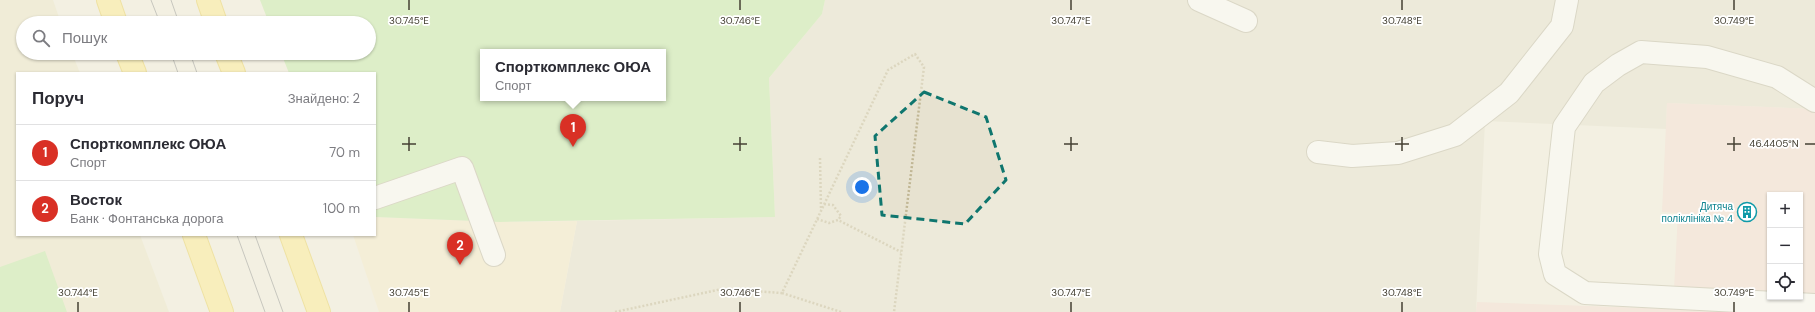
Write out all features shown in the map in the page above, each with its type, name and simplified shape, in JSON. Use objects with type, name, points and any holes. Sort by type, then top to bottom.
[{"type":"main road","points":[[108,0],[114,16]]},
{"type":"main road","points":[[208,0],[214,16]]},
{"type":"main road","points":[[129,60],[134,72]]},
{"type":"main road","points":[[229,60],[234,72]]},
{"type":"main road","points":[[194,236],[222,312]]},
{"type":"main road","points":[[291,236],[318,312]]},
{"type":"lane","points":[[1199,0],[1246,21]]},
{"type":"lane","points":[[1318,152],[1352,156],[1398,153],[1455,135],[1509,93],[1562,26],[1567,0]]},
{"type":"lane","points":[[1815,101],[1777,77],[1707,57],[1642,52],[1618,65],[1594,83],[1564,127],[1550,254],[1555,274],[1584,293],[1815,304]]},
{"type":"lane","points":[[376,198],[462,168],[494,255]]},
{"type":"path","points":[[782,293],[888,70],[915,54],[924,67],[894,312]]},
{"type":"path","points":[[820,158],[821,210]]},
{"type":"path","points":[[817,219],[829,223],[838,220],[841,216],[833,205],[824,204]]},
{"type":"path","points":[[838,220],[901,252]]},
{"type":"path","points":[[615,312],[722,289],[782,293],[840,312]]},
{"type":"highlighted area","points":[[924,92],[986,117],[1006,180],[965,224],[882,215],[875,136]]},
{"type":"shaded area","points":[[0,0],[53,0],[59,16],[16,16],[16,60],[75,60],[80,72],[16,72],[16,236],[140,236],[169,312],[0,312]]},
{"type":"shaded area","points":[[825,0],[1815,0],[1815,109],[1667,103],[1666,129],[1485,121],[1476,312],[560,312],[577,221],[775,217],[769,78],[822,14]]},
{"type":"shaded area","points":[[1667,103],[1815,109],[1815,312],[1476,312],[1477,302],[1673,309],[1678,213],[1662,212]]},
{"type":"shaded area","points":[[376,217],[500,222],[577,221],[560,312],[379,312],[353,236],[376,236]]},
{"type":"green space","points":[[260,0],[825,0],[822,14],[769,78],[775,217],[500,222],[376,217],[376,72],[289,72],[284,60],[376,60],[376,16],[266,16]]},
{"type":"green space","points":[[45,251],[67,312],[0,312],[0,267]]},
{"type":"tram line","points":[[151,0],[157,16]]},
{"type":"tram line","points":[[171,0],[177,16]]},
{"type":"tram line","points":[[173,60],[178,72]]},
{"type":"tram line","points":[[192,60],[197,72]]},
{"type":"tram line","points":[[237,236],[265,312]]},
{"type":"tram line","points":[[255,236],[283,312]]},
{"type":"place","name":"Спорткомплекс ОЮА","points":[[573,147]]},
{"type":"place","name":"Дитяча поліклініка № 4","points":[[1747,212]]},
{"type":"place","name":"Восток","points":[[460,265]]}]
